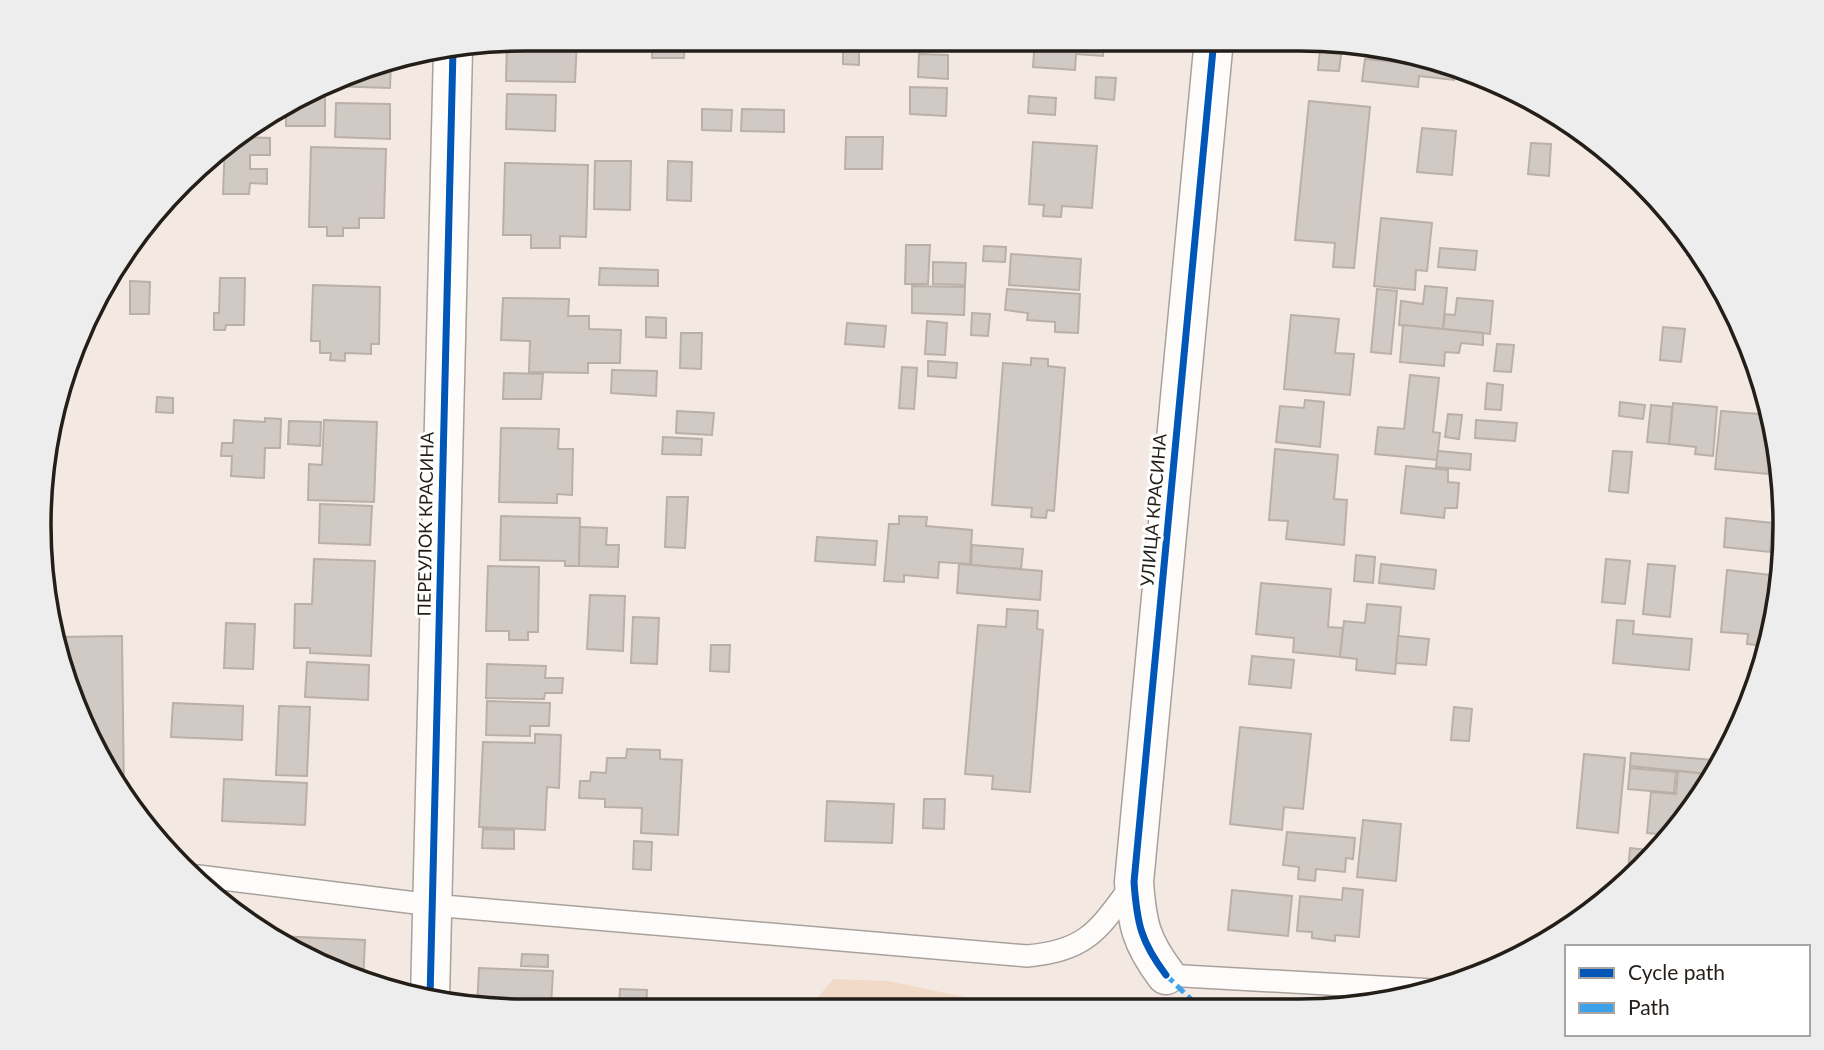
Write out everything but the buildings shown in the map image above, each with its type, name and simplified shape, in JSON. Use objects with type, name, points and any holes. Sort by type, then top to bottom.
[{"type":"street","name":"УЛИЦА КРАСИНА","points":[[1166,975],[1147,950],[1137,923],[1134,882],[1213,51]]},
{"type":"street","name":"ПЕРЕУЛОК КРАСИНА","points":[[430,990],[453,57]]},
{"type":"lane","points":[[207,877],[432,905],[1027,956],[1059,953],[1081,943],[1111,914],[1134,882]]},
{"type":"lane","points":[[1166,975],[1400,988]]},
{"type":"shaded area","points":[[833,979],[888,981],[975,999],[816,999]]},
{"type":"marked path","points":[[1166,975],[1191,999]]},
{"type":"cycle path","points":[[1166,975],[1142,932],[1134,882],[1213,51]]},
{"type":"cycle path","points":[[430,990],[453,57]]}]
